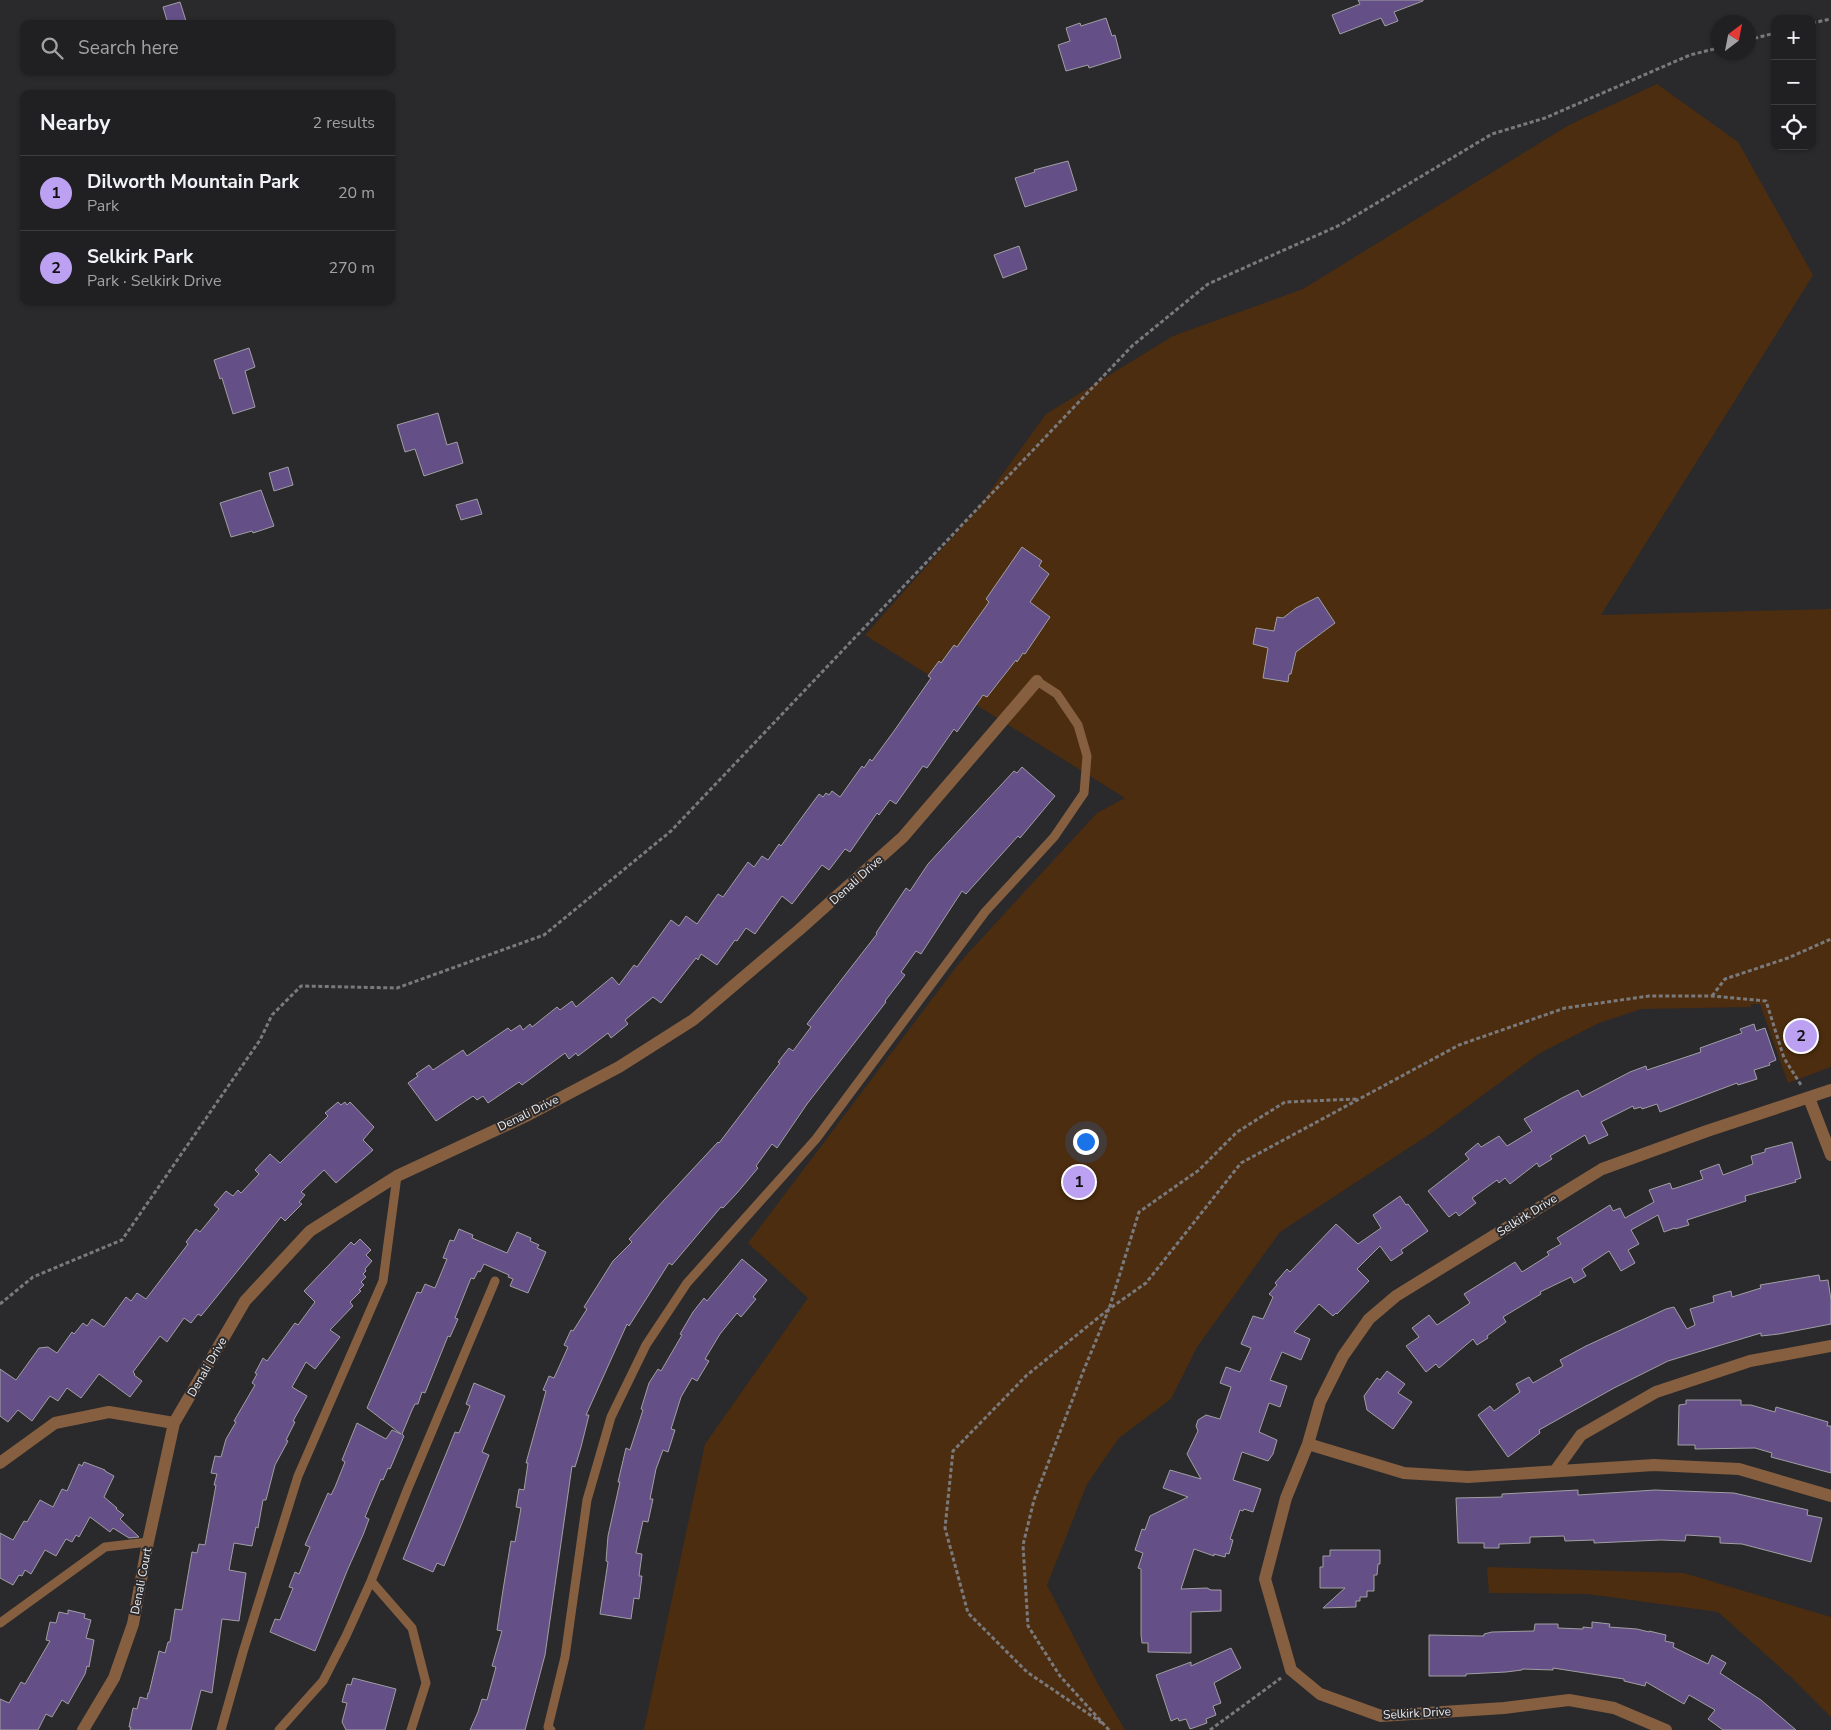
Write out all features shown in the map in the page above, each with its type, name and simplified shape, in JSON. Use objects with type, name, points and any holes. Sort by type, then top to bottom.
[{"type":"street","name":"Denali Drive","points":[[174,1423],[246,1301],[310,1231],[397,1176],[528,1115],[602,1076],[693,1020],[799,930],[903,837],[1037,681]]},
{"type":"street","name":"Selkirk Drive","points":[[1666,1730],[1614,1708],[1569,1700],[1504,1708],[1381,1716],[1320,1694],[1291,1670],[1265,1579],[1286,1498],[1308,1444],[1320,1402],[1343,1356],[1369,1319],[1396,1296],[1602,1169],[1707,1131],[1831,1090]]},
{"type":"street","points":[[1809,1098],[1831,1155]]},
{"type":"street","points":[[1556,1471],[1581,1435],[1656,1392],[1750,1361],[1831,1346]]},
{"type":"street","points":[[0,1463],[55,1423],[109,1412],[174,1423]]},
{"type":"street","name":"Denali Court","points":[[83,1730],[114,1678],[133,1624],[148,1542],[174,1423]]},
{"type":"street","points":[[1308,1444],[1404,1473],[1468,1476],[1654,1466],[1739,1470],[1831,1496]]},
{"type":"lane","points":[[548,1729],[565,1657],[588,1500],[611,1418],[646,1345],[687,1283],[816,1139],[985,912],[1054,837],[1084,793],[1087,756],[1078,725],[1057,694],[1037,681]]},
{"type":"lane","points":[[221,1730],[243,1652],[298,1476],[383,1281],[397,1176]]},
{"type":"lane","points":[[280,1730],[323,1681],[372,1581],[408,1488],[495,1281]]},
{"type":"lane","points":[[0,1623],[105,1547],[148,1542]]},
{"type":"lane","points":[[372,1581],[412,1628],[426,1683],[411,1730]]},
{"type":"path","points":[[1816,22],[1831,18]]},
{"type":"path","points":[[1756,38],[1771,34]]},
{"type":"path","points":[[0,1304],[33,1277],[122,1240],[260,1040],[272,1015],[301,986],[397,988],[544,935],[671,831],[1132,346],[1208,284],[1340,225],[1492,134],[1546,118],[1690,55],[1711,50]]},
{"type":"path","points":[[1712,996],[1725,979],[1788,958],[1831,939]]},
{"type":"path","points":[[1108,1728],[1027,1672],[968,1613],[945,1528],[953,1451],[1027,1375],[1109,1309],[1146,1283],[1241,1163],[1459,1045],[1565,1008],[1649,996],[1712,996],[1766,1000],[1784,1058],[1809,1098]]},
{"type":"path","points":[[1108,1728],[1060,1676],[1028,1626],[1024,1545],[1034,1500],[1109,1309],[1139,1212],[1199,1170],[1237,1132],[1285,1102],[1358,1099]]},
{"type":"path","points":[[1210,1730],[1291,1670]]},
{"type":"shaded area","points":[[1657,84],[1738,142],[1813,275],[1601,615],[1831,609],[1831,1067],[1788,1083],[1760,1004],[1751,1004],[1751,1007],[1641,1009],[1599,1023],[1540,1053],[1433,1132],[1280,1232],[1197,1347],[1171,1399],[1119,1438],[1087,1484],[1047,1585],[1098,1684],[1125,1730],[644,1730],[705,1444],[808,1298],[748,1243],[960,962],[1097,813],[1125,798],[865,635],[975,512],[1046,414],[1173,336],[1303,289],[1569,125]]},
{"type":"shaded area","points":[[1487,1567],[1684,1573],[1831,1617],[1831,1717],[1791,1677],[1718,1612],[1588,1594],[1489,1593]]},
{"type":"building","points":[[1358,0],[1423,1],[1394,12],[1398,21],[1385,26],[1381,18],[1340,34],[1332,15],[1360,4]]},
{"type":"building","points":[[180,2],[186,20],[167,20],[163,7]]},
{"type":"building","points":[[1106,18],[1112,36],[1115,35],[1121,58],[1089,68],[1088,65],[1066,71],[1058,45],[1070,41],[1066,28],[1080,23],[1081,26]]},
{"type":"building","points":[[1068,161],[1077,190],[1025,207],[1015,178],[1035,172],[1034,170]]},
{"type":"building","points":[[1019,246],[1027,269],[1003,278],[994,255]]},
{"type":"building","points":[[249,348],[255,367],[245,371],[255,407],[233,414],[222,378],[220,379],[214,360]]},
{"type":"building","points":[[438,413],[447,445],[457,442],[463,463],[424,476],[415,449],[405,452],[397,425]]},
{"type":"building","points":[[288,467],[293,485],[274,491],[269,473]]},
{"type":"building","points":[[261,490],[274,526],[253,533],[252,531],[231,537],[220,503]]},
{"type":"building","points":[[477,499],[482,514],[461,520],[456,505]]},
{"type":"building","points":[[1022,547],[1042,561],[1039,566],[1049,574],[1030,602],[1050,617],[1025,654],[1023,653],[1017,662],[1016,660],[987,697],[983,695],[957,732],[954,729],[927,768],[923,766],[896,804],[890,800],[879,815],[877,813],[850,852],[845,849],[829,870],[822,865],[792,904],[782,896],[755,934],[746,928],[717,965],[701,954],[661,1003],[653,997],[625,1020],[628,1024],[611,1038],[608,1033],[578,1056],[576,1053],[569,1059],[565,1053],[522,1085],[519,1082],[488,1103],[483,1096],[477,1100],[473,1096],[436,1121],[408,1083],[418,1076],[416,1074],[429,1065],[433,1070],[463,1050],[467,1056],[508,1028],[511,1031],[520,1025],[523,1030],[530,1024],[532,1027],[557,1007],[560,1010],[572,1001],[576,1007],[612,977],[619,985],[634,965],[637,967],[671,920],[679,926],[686,916],[697,924],[718,894],[723,897],[748,862],[754,867],[762,856],[768,860],[779,844],[781,846],[819,794],[823,797],[826,793],[829,795],[832,791],[840,797],[862,766],[864,768],[870,759],[872,761],[894,731],[931,678],[928,676],[939,661],[941,663],[954,645],[957,647],[989,602],[986,599]]},
{"type":"building","points":[[1318,597],[1335,623],[1296,652],[1288,682],[1263,678],[1268,648],[1253,644],[1256,628],[1274,631],[1277,617],[1283,618],[1296,608]]},
{"type":"building","points":[[1022,767],[1055,796],[1020,838],[1018,836],[966,894],[962,891],[921,954],[916,951],[901,972],[905,975],[886,1002],[807,1104],[777,1148],[772,1144],[756,1166],[758,1168],[737,1193],[723,1208],[721,1207],[672,1265],[669,1263],[629,1326],[627,1324],[586,1415],[589,1415],[581,1447],[575,1467],[572,1466],[545,1655],[525,1730],[470,1730],[482,1699],[487,1700],[496,1667],[492,1666],[502,1631],[497,1630],[503,1590],[511,1541],[515,1542],[521,1508],[516,1507],[519,1489],[524,1490],[528,1463],[526,1463],[546,1391],[543,1390],[549,1376],[554,1378],[568,1347],[564,1345],[571,1330],[573,1331],[587,1309],[584,1307],[613,1261],[632,1242],[629,1239],[719,1143],[780,1063],[778,1062],[789,1048],[793,1051],[811,1027],[807,1024],[877,934],[906,888],[910,891],[928,864],[1014,771],[1017,773]]},
{"type":"building","points":[[1754,1024],[1756,1031],[1765,1028],[1776,1060],[1769,1063],[1770,1065],[1754,1070],[1757,1079],[1738,1085],[1737,1083],[1660,1112],[1657,1104],[1642,1109],[1641,1107],[1634,1109],[1633,1106],[1601,1122],[1608,1135],[1589,1144],[1585,1135],[1550,1156],[1552,1159],[1539,1167],[1537,1163],[1510,1184],[1505,1178],[1499,1183],[1497,1180],[1472,1198],[1476,1203],[1459,1216],[1456,1212],[1449,1217],[1428,1191],[1469,1159],[1465,1154],[1478,1143],[1481,1147],[1499,1136],[1507,1146],[1532,1131],[1524,1119],[1562,1098],[1578,1090],[1582,1097],[1630,1072],[1646,1066],[1647,1070],[1701,1052],[1700,1048],[1742,1033],[1740,1029]]},
{"type":"building","points":[[338,1102],[341,1105],[345,1102],[347,1105],[350,1102],[374,1127],[363,1140],[373,1150],[336,1183],[324,1170],[301,1192],[305,1195],[299,1202],[302,1204],[285,1221],[281,1217],[201,1316],[198,1314],[191,1323],[184,1318],[167,1342],[160,1336],[133,1372],[142,1381],[130,1397],[99,1374],[81,1398],[67,1388],[58,1401],[50,1396],[32,1421],[18,1410],[8,1422],[0,1416],[0,1369],[16,1380],[39,1348],[48,1347],[57,1353],[72,1332],[74,1334],[83,1323],[87,1326],[92,1319],[104,1327],[126,1297],[131,1301],[137,1293],[146,1299],[188,1244],[186,1242],[196,1229],[200,1232],[219,1209],[214,1205],[226,1191],[233,1196],[238,1190],[241,1193],[259,1174],[255,1170],[270,1154],[280,1163],[328,1116],[325,1113]]},
{"type":"building","points":[[1792,1142],[1801,1178],[1795,1180],[1796,1182],[1745,1196],[1746,1201],[1687,1220],[1689,1225],[1664,1232],[1658,1215],[1631,1230],[1639,1244],[1628,1250],[1635,1263],[1621,1271],[1609,1251],[1582,1269],[1586,1276],[1574,1283],[1571,1277],[1540,1292],[1541,1294],[1503,1317],[1506,1322],[1487,1336],[1488,1338],[1477,1345],[1473,1339],[1439,1368],[1436,1364],[1426,1372],[1406,1346],[1419,1337],[1412,1328],[1429,1315],[1437,1325],[1470,1303],[1464,1294],[1515,1262],[1522,1272],[1549,1255],[1547,1252],[1561,1244],[1557,1238],[1610,1205],[1613,1211],[1620,1208],[1625,1218],[1654,1202],[1649,1190],[1670,1183],[1672,1189],[1703,1179],[1700,1171],[1719,1164],[1723,1175],[1753,1164],[1751,1156],[1765,1152],[1765,1149]]},
{"type":"building","points":[[1400,1196],[1428,1231],[1401,1250],[1403,1253],[1391,1261],[1380,1246],[1357,1269],[1369,1281],[1337,1314],[1333,1316],[1319,1304],[1294,1332],[1310,1339],[1301,1360],[1282,1352],[1270,1380],[1287,1386],[1280,1407],[1269,1403],[1259,1432],[1277,1440],[1273,1454],[1268,1461],[1242,1452],[1233,1480],[1261,1489],[1253,1512],[1244,1509],[1243,1511],[1240,1510],[1230,1539],[1233,1540],[1229,1554],[1226,1553],[1225,1557],[1214,1554],[1214,1556],[1194,1549],[1181,1589],[1207,1588],[1221,1590],[1221,1611],[1191,1612],[1191,1653],[1148,1652],[1148,1643],[1142,1643],[1141,1635],[1141,1569],[1138,1568],[1143,1553],[1135,1550],[1142,1529],[1145,1530],[1150,1516],[1188,1497],[1163,1488],[1170,1470],[1201,1479],[1187,1454],[1198,1431],[1196,1426],[1198,1420],[1206,1415],[1220,1419],[1231,1387],[1220,1383],[1226,1367],[1240,1372],[1251,1348],[1241,1344],[1253,1316],[1263,1319],[1273,1297],[1269,1294],[1277,1285],[1275,1283],[1287,1269],[1290,1272],[1336,1224],[1358,1244],[1381,1228],[1373,1215]]},
{"type":"building","points":[[459,1229],[473,1235],[472,1238],[507,1253],[517,1232],[531,1238],[530,1241],[539,1245],[537,1248],[546,1252],[528,1293],[510,1286],[513,1279],[508,1277],[509,1275],[484,1264],[474,1279],[471,1278],[455,1318],[458,1319],[450,1337],[448,1336],[425,1393],[422,1392],[418,1404],[415,1404],[412,1410],[402,1434],[404,1436],[390,1469],[388,1468],[383,1480],[381,1479],[365,1517],[369,1519],[315,1651],[270,1632],[275,1619],[280,1620],[293,1588],[289,1587],[295,1572],[299,1574],[310,1547],[305,1545],[328,1493],[331,1495],[335,1487],[345,1462],[342,1460],[357,1423],[386,1439],[392,1430],[401,1434],[367,1408],[417,1292],[421,1293],[425,1284],[435,1288],[447,1259],[443,1258],[450,1240],[454,1241]]},
{"type":"building","points":[[360,1239],[371,1250],[366,1255],[372,1261],[363,1274],[366,1277],[361,1282],[364,1285],[350,1302],[353,1306],[330,1330],[340,1337],[315,1369],[306,1362],[292,1387],[307,1396],[293,1421],[295,1422],[286,1440],[288,1441],[275,1465],[266,1500],[263,1500],[258,1528],[256,1527],[252,1546],[234,1543],[229,1570],[246,1573],[239,1621],[222,1619],[212,1693],[201,1690],[191,1730],[130,1730],[133,1708],[137,1709],[140,1697],[147,1699],[159,1651],[165,1653],[168,1642],[170,1642],[175,1609],[182,1610],[192,1552],[197,1553],[199,1544],[205,1545],[216,1485],[214,1485],[217,1474],[211,1473],[215,1456],[221,1457],[226,1439],[236,1422],[234,1421],[255,1385],[252,1383],[263,1358],[267,1361],[295,1323],[298,1325],[315,1302],[304,1291],[351,1242],[354,1245]]},
{"type":"building","points":[[742,1259],[767,1280],[753,1297],[756,1299],[741,1317],[737,1313],[720,1334],[705,1359],[709,1361],[697,1381],[692,1378],[681,1397],[671,1429],[675,1430],[668,1452],[663,1450],[656,1469],[650,1499],[653,1499],[648,1522],[643,1521],[636,1553],[642,1554],[639,1576],[642,1576],[639,1599],[634,1598],[631,1619],[600,1614],[608,1562],[606,1561],[608,1536],[620,1482],[618,1482],[626,1448],[630,1450],[643,1410],[641,1409],[649,1383],[658,1369],[661,1371],[693,1312],[704,1298],[707,1301]]},
{"type":"building","points":[[1819,1275],[1820,1281],[1828,1280],[1831,1300],[1831,1324],[1779,1334],[1761,1336],[1761,1333],[1668,1361],[1614,1388],[1539,1430],[1540,1433],[1508,1457],[1478,1415],[1490,1406],[1494,1411],[1520,1392],[1516,1384],[1529,1377],[1533,1383],[1563,1366],[1560,1360],[1666,1309],[1674,1307],[1687,1329],[1695,1325],[1690,1309],[1714,1302],[1713,1296],[1731,1291],[1732,1297],[1761,1288],[1760,1285]]},
{"type":"building","points":[[1387,1371],[1405,1384],[1398,1393],[1412,1402],[1393,1429],[1367,1410],[1364,1396],[1377,1378],[1380,1380]]},
{"type":"building","points":[[474,1383],[505,1396],[482,1452],[489,1455],[462,1523],[444,1566],[437,1563],[433,1572],[403,1559],[455,1432],[459,1433],[470,1406],[466,1404]]},
{"type":"building","points":[[1686,1400],[1741,1400],[1741,1405],[1751,1405],[1775,1412],[1776,1407],[1828,1422],[1827,1426],[1831,1426],[1831,1473],[1771,1457],[1772,1453],[1755,1448],[1695,1449],[1695,1445],[1678,1445],[1679,1405],[1686,1404]]},
{"type":"building","points":[[84,1462],[105,1470],[114,1476],[104,1497],[124,1515],[120,1519],[139,1537],[129,1538],[113,1528],[110,1532],[90,1517],[79,1537],[76,1535],[72,1542],[66,1539],[56,1556],[45,1550],[31,1574],[25,1570],[22,1576],[19,1575],[13,1585],[0,1578],[0,1533],[13,1540],[24,1521],[27,1522],[40,1500],[53,1507],[62,1489],[67,1491],[79,1464],[82,1466]]},
{"type":"building","points":[[1578,1490],[1578,1495],[1655,1490],[1734,1493],[1808,1510],[1807,1515],[1822,1518],[1811,1562],[1742,1544],[1720,1543],[1720,1537],[1686,1535],[1685,1541],[1661,1540],[1594,1543],[1594,1540],[1565,1541],[1564,1536],[1530,1537],[1530,1543],[1499,1544],[1499,1548],[1484,1548],[1484,1543],[1458,1543],[1456,1498],[1502,1497],[1502,1494]]},
{"type":"building","points":[[1330,1550],[1380,1550],[1380,1564],[1378,1564],[1377,1575],[1374,1575],[1374,1591],[1367,1591],[1367,1597],[1360,1597],[1360,1601],[1356,1601],[1356,1607],[1323,1608],[1345,1588],[1320,1588],[1320,1567],[1323,1567],[1323,1556],[1330,1556]]},
{"type":"building","points":[[68,1610],[85,1614],[84,1618],[91,1620],[86,1638],[94,1640],[89,1667],[87,1666],[85,1674],[68,1704],[62,1700],[52,1717],[46,1714],[38,1730],[0,1730],[0,1699],[9,1703],[21,1682],[25,1684],[50,1641],[46,1640],[50,1622],[56,1623],[59,1612],[68,1614]]},
{"type":"building","points":[[1592,1622],[1610,1624],[1609,1627],[1637,1629],[1666,1635],[1665,1641],[1674,1643],[1673,1647],[1708,1664],[1712,1655],[1726,1663],[1720,1673],[1761,1700],[1796,1730],[1723,1730],[1708,1719],[1715,1710],[1689,1695],[1684,1704],[1646,1682],[1645,1686],[1624,1681],[1624,1679],[1553,1668],[1553,1670],[1522,1669],[1506,1672],[1466,1674],[1466,1676],[1429,1676],[1429,1635],[1484,1636],[1484,1634],[1492,1632],[1534,1631],[1535,1624],[1558,1624],[1558,1628],[1583,1629],[1583,1627],[1592,1628]]},
{"type":"building","points":[[1231,1648],[1241,1668],[1214,1683],[1221,1703],[1213,1706],[1216,1715],[1206,1719],[1207,1723],[1190,1729],[1186,1719],[1179,1721],[1178,1718],[1171,1721],[1156,1675],[1191,1662],[1191,1666]]},
{"type":"building","points":[[353,1678],[396,1689],[385,1730],[346,1730],[342,1722],[347,1703],[342,1702],[347,1684],[351,1685]]},
{"type":"place","name":"Selkirk Park","points":[[1801,1036]]},
{"type":"place","name":"Dilworth Mountain Park","points":[[1079,1182]]}]
